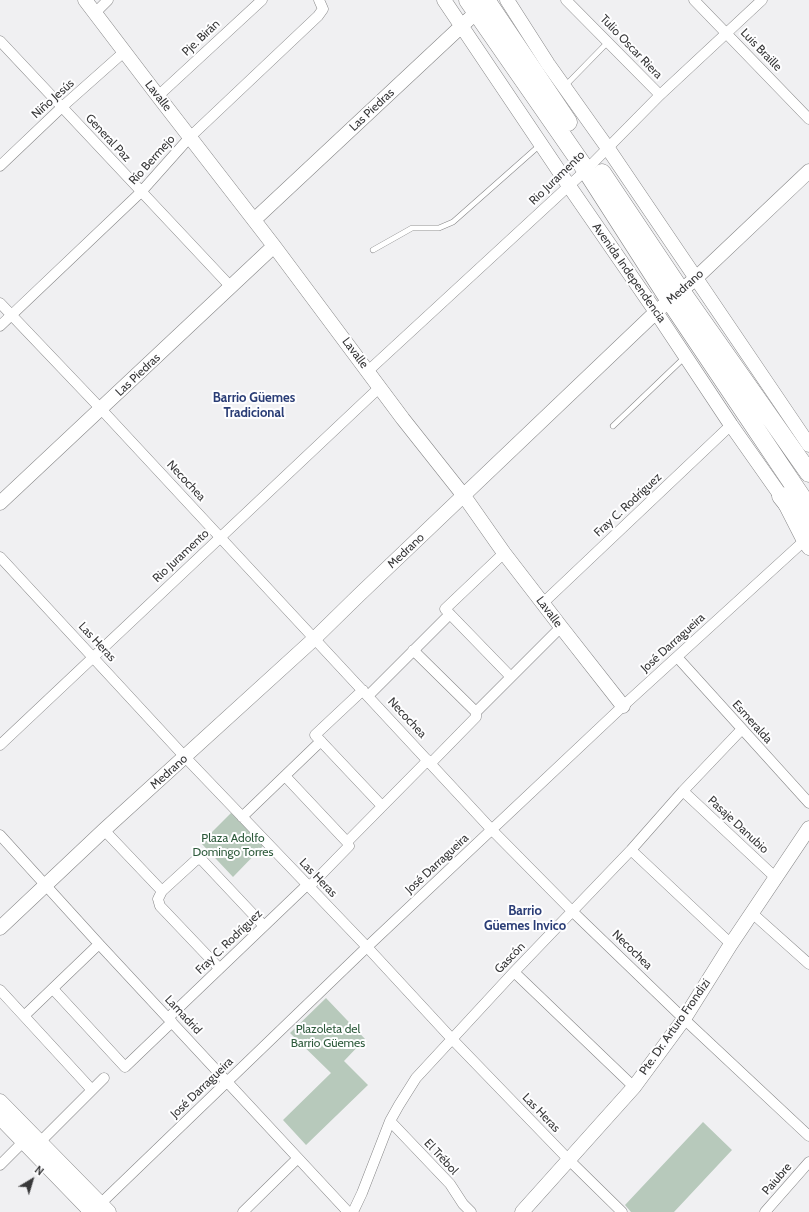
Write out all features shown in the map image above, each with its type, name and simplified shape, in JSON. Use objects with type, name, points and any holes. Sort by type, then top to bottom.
[{"type":"highway","name":"Avenida Independencia","points":[[481,3],[676,296],[809,508]]},
{"type":"highway","name":"Avenida Independencia","points":[[676,296],[809,473]]},
{"type":"highway","points":[[781,496],[807,540]]},
{"type":"street","name":"Lavalle","points":[[85,0],[464,496],[504,553],[623,706]]},
{"type":"street","points":[[95,13],[108,0]]},
{"type":"street","name":"Pje. Birán","points":[[158,96],[262,0]]},
{"type":"street","name":"Avenida Independencia","points":[[444,0],[540,144],[656,312],[731,426],[781,496]]},
{"type":"street","points":[[507,0],[564,87],[607,147],[809,445]]},
{"type":"street","name":"Tulio Oscar Riera","points":[[566,0],[660,95]]},
{"type":"street","name":"Luis Braille","points":[[694,0],[809,119]]},
{"type":"street","name":"Rio Juramento","points":[[368,371],[569,186],[660,95],[762,0]]},
{"type":"street","name":"Las Piedras","points":[[254,220],[461,27],[481,3]]},
{"type":"street","name":"Río Bermejo","points":[[0,326],[141,192],[190,137],[318,16],[321,5]]},
{"type":"street","name":"General Paz","points":[[0,41],[231,287]]},
{"type":"street","name":"Niño Jesús","points":[[0,166],[62,107],[124,52]]},
{"type":"street","name":"Medrano","points":[[0,928],[104,830],[314,639],[656,312],[696,278],[809,171]]},
{"type":"street","name":"Las Piedras","points":[[0,503],[102,409],[274,246]]},
{"type":"street","name":"Necochea","points":[[0,303],[102,409],[492,830],[573,912],[809,1136]]},
{"type":"street","name":"Rio Juramento","points":[[0,745],[380,387]]},
{"type":"street","name":"Fray C. Rodríguez","points":[[543,603],[731,426]]},
{"type":"street","name":"José Darragueira","points":[[98,1210],[227,1082],[623,706],[807,540]]},
{"type":"street","points":[[504,553],[445,609],[510,676]]},
{"type":"street","name":"Las Heras","points":[[0,557],[185,757],[452,1039],[569,1160],[622,1212]]},
{"type":"street","points":[[382,806],[315,735],[366,693],[414,650],[450,614]]},
{"type":"street","points":[[285,776],[347,842],[382,806],[476,717],[476,712],[510,676],[561,627]]},
{"type":"street","points":[[414,650],[476,712]]},
{"type":"street","name":"Esmeralda","points":[[677,658],[809,803]]},
{"type":"street","name":"Gascón","points":[[353,1212],[390,1121],[416,1078],[514,972],[631,850],[742,729]]},
{"type":"street","points":[[242,817],[321,741]]},
{"type":"street","name":"Pasaje Danubio","points":[[683,792],[776,878]]},
{"type":"street","name":"Pte. Dr. Arturo Frondizi","points":[[522,1212],[634,1087],[684,1018],[731,944],[809,828]]},
{"type":"street","points":[[104,830],[162,892]]},
{"type":"street","name":"Lamadrid","points":[[0,835],[348,1212]]},
{"type":"street","name":"Fray C. Rodríguez","points":[[53,989],[125,1067],[219,968],[308,886],[348,846],[347,842]]},
{"type":"street","points":[[631,850],[731,944]]},
{"type":"street","points":[[219,968],[160,906],[158,898],[162,892],[196,860],[201,858],[264,926]]},
{"type":"street","points":[[752,913],[809,964]]},
{"type":"street","points":[[24,1016],[99,944]]},
{"type":"street","points":[[514,972],[634,1087]]},
{"type":"street","points":[[0,990],[92,1090]]},
{"type":"street","points":[[40,1142],[104,1078]]},
{"type":"street","points":[[0,1101],[40,1142],[98,1210]]},
{"type":"street","points":[[0,1118],[23,1142],[98,1210]]},
{"type":"street","name":"El Trébol","points":[[390,1121],[450,1184],[463,1204],[471,1212]]},
{"type":"street","points":[[0,1164],[23,1142]]},
{"type":"street","points":[[243,1212],[298,1158]]},
{"type":"street","name":"Paiubre","points":[[771,1210],[809,1162]]},
{"type":"lane","points":[[564,87],[608,42]]},
{"type":"lane","points":[[373,250],[412,228],[440,228],[453,222],[540,144]]},
{"type":"lane","points":[[613,426],[685,357]]},
{"type":"green space","name":"Plaza Adolfo Domingo Torres","points":[[231,813],[264,845],[233,877],[201,843]]},
{"type":"green space","name":"Plazoleta del Barrio Güemes","points":[[326,998],[365,1039],[344,1061],[368,1085],[306,1145],[283,1120],[331,1073],[290,1033]]},
{"type":"green space","points":[[703,1122],[732,1150],[674,1212],[631,1212],[625,1205]]},
{"type":"district","name":"Barrio Güemes Tradicional","points":[[254,406]]},
{"type":"district","name":"Barrio Güemes Invico","points":[[525,918]]}]
